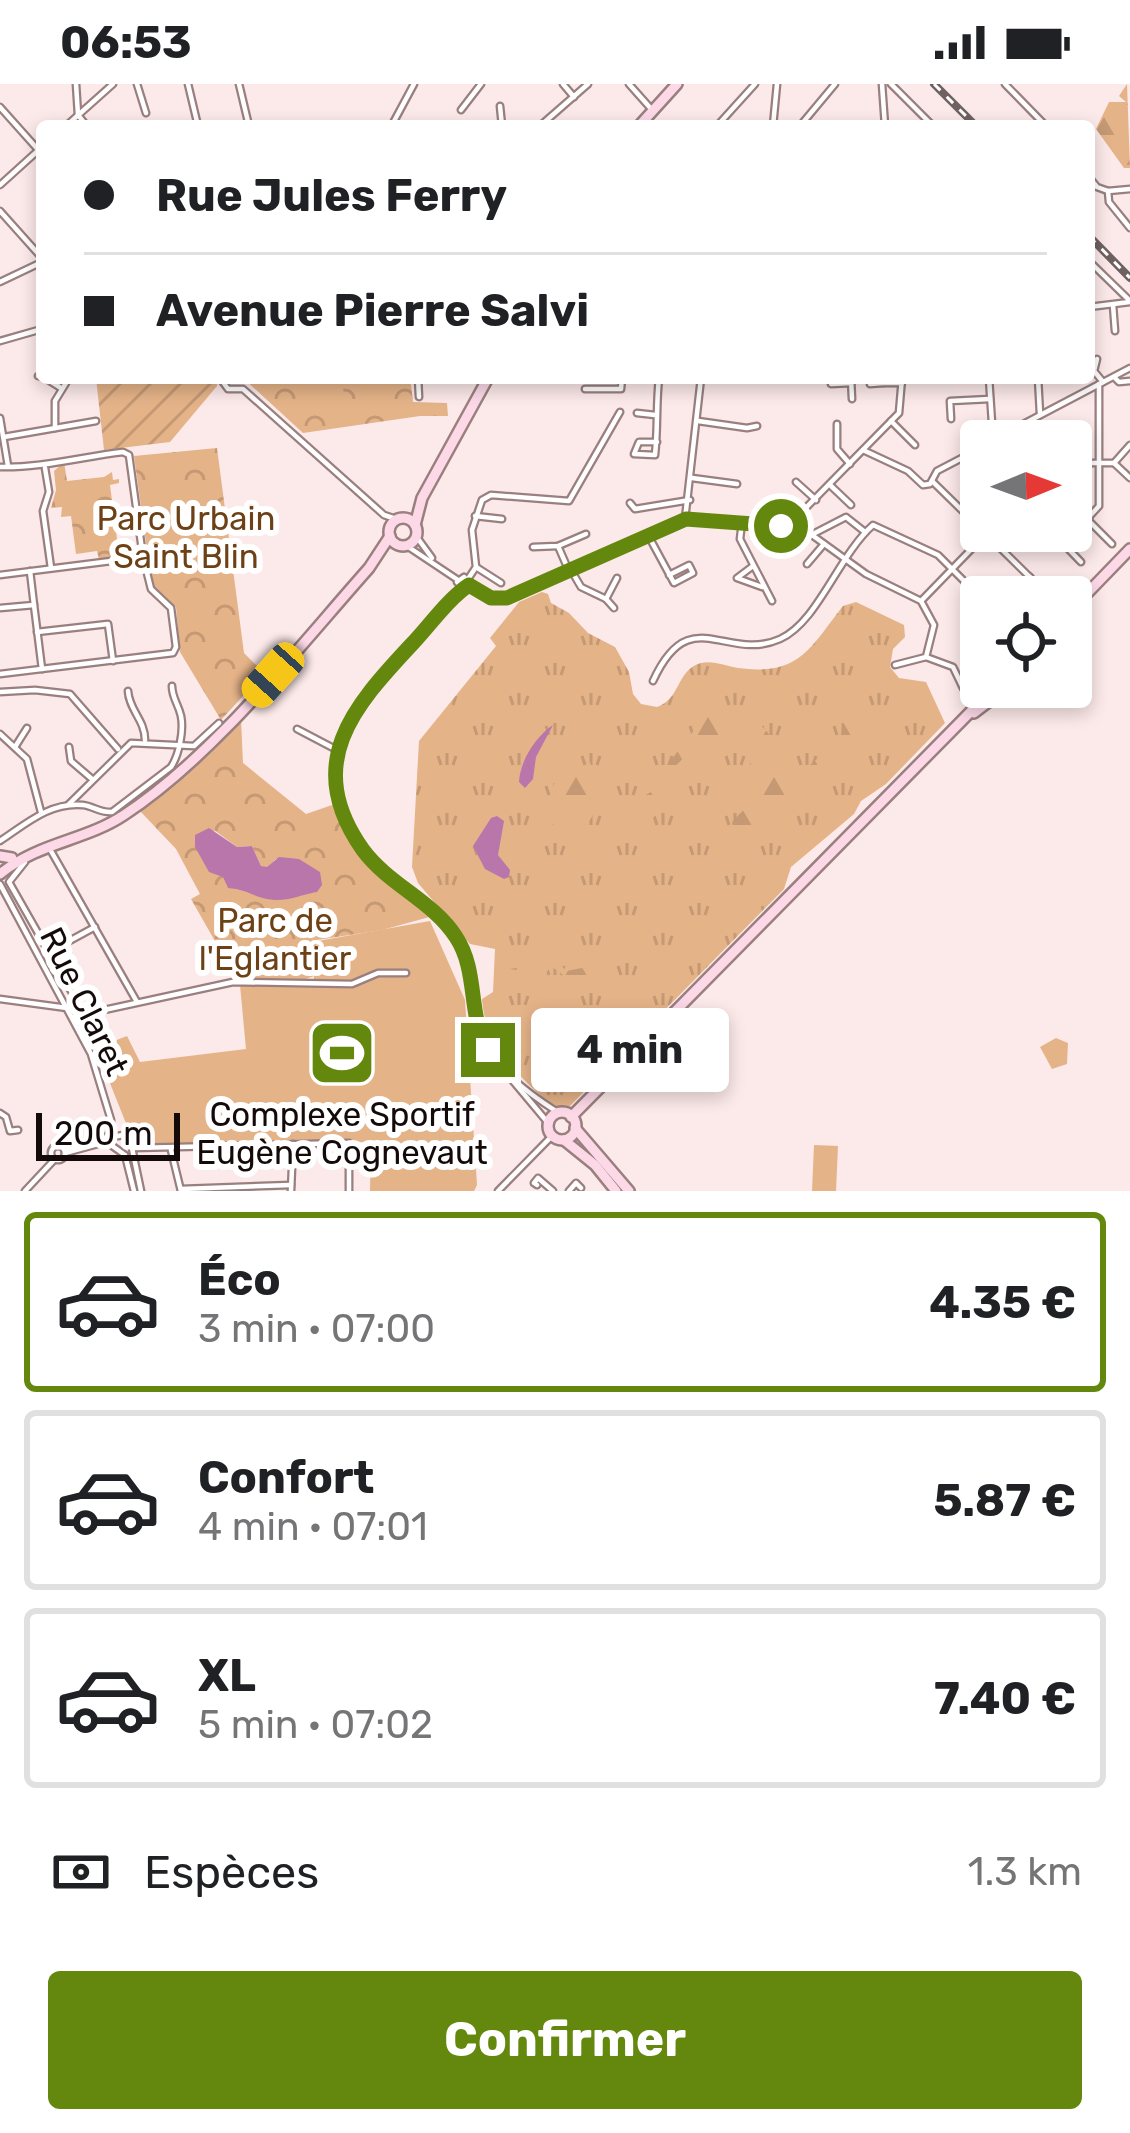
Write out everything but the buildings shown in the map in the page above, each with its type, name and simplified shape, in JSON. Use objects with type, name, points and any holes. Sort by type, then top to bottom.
[{"type":"main road","points":[[645,120],[677,84]]},
{"type":"main road","points":[[0,870],[41,847],[127,814],[209,745],[375,561],[391,548],[403,546],[415,531],[422,498],[485,384]]},
{"type":"main road","points":[[375,561],[400,519],[422,498]]},
{"type":"main road","points":[[400,519],[415,531]]},
{"type":"main road","points":[[390,533],[403,546]]},
{"type":"main road","points":[[1092,592],[1130,553]]},
{"type":"main road","points":[[564,1140],[573,1122],[974,708]]},
{"type":"main road","points":[[942,739],[981,708]]},
{"type":"main road","points":[[0,870],[6,857],[95,828]]},
{"type":"main road","points":[[616,1191],[595,1165],[550,1130],[559,1113],[573,1122],[629,1191]]},
{"type":"street","points":[[76,84],[82,120]]},
{"type":"street","points":[[73,120],[113,84]]},
{"type":"street","points":[[137,84],[146,113]]},
{"type":"street","points":[[188,84],[197,120]]},
{"type":"street","points":[[239,84],[248,120]]},
{"type":"street","points":[[395,120],[414,84]]},
{"type":"street","points":[[461,110],[481,84]]},
{"type":"street","points":[[563,84],[574,97]]},
{"type":"street","points":[[547,120],[588,84]]},
{"type":"street","points":[[628,84],[653,111]]},
{"type":"street","points":[[722,120],[755,84]]},
{"type":"street","points":[[774,120],[777,84]]},
{"type":"street","points":[[805,120],[835,84]]},
{"type":"street","points":[[882,84],[885,120]]},
{"type":"street","points":[[891,84],[927,120]]},
{"type":"street","points":[[1005,84],[1040,120]]},
{"type":"street","points":[[500,106],[501,120]]},
{"type":"street","points":[[0,107],[36,145]]},
{"type":"street","points":[[0,184],[36,154]]},
{"type":"street","points":[[1095,185],[1108,191],[1130,189]]},
{"type":"street","points":[[1108,191],[1109,202],[1130,227]]},
{"type":"street","points":[[0,211],[36,253]]},
{"type":"street","points":[[0,282],[36,263]]},
{"type":"street","points":[[1095,267],[1130,302]]},
{"type":"street","points":[[1095,306],[1130,302]]},
{"type":"street","points":[[1113,305],[1115,331]]},
{"type":"street","points":[[0,341],[36,331]]},
{"type":"street","points":[[1095,367],[1097,359]]},
{"type":"street","points":[[1034,420],[1130,368]]},
{"type":"street","points":[[1092,514],[1100,503],[1101,383],[1095,373]]},
{"type":"street","points":[[1113,377],[1130,381]]},
{"type":"street","points":[[54,384],[61,388]]},
{"type":"street","points":[[56,428],[54,406],[64,384]]},
{"type":"street","points":[[223,384],[246,392],[384,515],[400,519]]},
{"type":"street","points":[[418,384],[419,397]]},
{"type":"street","points":[[585,389],[622,389],[622,384]]},
{"type":"street","points":[[657,442],[659,384]]},
{"type":"street","points":[[686,519],[700,384]]},
{"type":"street","points":[[851,384],[852,399]]},
{"type":"street","points":[[403,546],[491,598],[507,598],[686,519],[781,526],[797,519],[891,422],[902,407],[902,384]]},
{"type":"street","points":[[989,384],[991,420]]},
{"type":"street","points":[[1038,384],[1040,416]]},
{"type":"street","points":[[950,419],[950,400],[990,398]]},
{"type":"street","points":[[499,1191],[550,1130],[481,1039],[467,960],[453,932],[389,878],[354,835],[336,784],[337,750],[365,696],[466,584],[476,567],[475,516],[488,496],[569,501],[620,412]]},
{"type":"street","points":[[637,413],[656,415]]},
{"type":"street","points":[[0,418],[9,467]]},
{"type":"street","points":[[4,437],[96,421]]},
{"type":"street","points":[[697,421],[757,426]]},
{"type":"street","points":[[891,422],[914,445]]},
{"type":"street","points":[[837,424],[837,449],[850,464]]},
{"type":"street","points":[[871,443],[881,460]]},
{"type":"street","points":[[1114,463],[1130,445]]},
{"type":"street","points":[[863,450],[908,471],[920,484],[932,481],[937,471],[960,460]]},
{"type":"street","points":[[0,467],[45,468],[59,460],[129,455],[142,557],[149,585],[172,612],[176,647],[160,655],[0,674]]},
{"type":"street","points":[[1092,463],[1114,463],[1130,478]]},
{"type":"street","points":[[45,468],[51,568]]},
{"type":"street","points":[[692,478],[737,484]]},
{"type":"street","points":[[932,481],[960,508]]},
{"type":"street","points":[[796,482],[816,500]]},
{"type":"street","points":[[830,484],[850,505]]},
{"type":"street","points":[[630,503],[635,508],[690,500]]},
{"type":"street","points":[[690,500],[697,518]]},
{"type":"street","points":[[1100,503],[1108,504]]},
{"type":"street","points":[[384,515],[390,533]]},
{"type":"street","points":[[475,516],[502,519]]},
{"type":"street","points":[[812,535],[846,517],[865,532]]},
{"type":"street","points":[[797,519],[844,559],[921,601],[934,625],[926,657]]},
{"type":"street","points":[[742,522],[740,539],[772,601]]},
{"type":"street","points":[[1092,524],[1112,544]]},
{"type":"street","points":[[653,681],[665,658],[688,640],[705,636],[757,645],[791,632],[809,616],[844,559],[873,525],[938,555],[960,577]]},
{"type":"street","points":[[415,531],[435,562]]},
{"type":"street","points":[[533,547],[558,546],[586,534]]},
{"type":"street","points":[[648,535],[669,575]]},
{"type":"street","points":[[807,563],[824,544]]},
{"type":"street","points":[[558,546],[580,587],[606,598],[614,608]]},
{"type":"street","points":[[921,601],[968,552]]},
{"type":"street","points":[[1006,552],[1029,576]]},
{"type":"street","points":[[1072,552],[1081,562]]},
{"type":"street","points":[[0,575],[142,557]]},
{"type":"street","points":[[754,566],[737,578],[765,588]]},
{"type":"street","points":[[476,567],[501,583]]},
{"type":"street","points":[[30,571],[42,669]]},
{"type":"street","points":[[606,598],[617,578]]},
{"type":"street","points":[[0,608],[34,605]]},
{"type":"street","points":[[37,632],[108,624],[113,661]]},
{"type":"street","points":[[895,665],[926,657],[952,667],[960,682]]},
{"type":"street","points":[[0,841],[41,812],[68,805],[106,813],[118,809],[175,763],[181,716],[170,694],[172,686]]},
{"type":"street","points":[[128,691],[129,703],[144,725],[145,741]]},
{"type":"street","points":[[0,692],[70,694],[120,751]]},
{"type":"street","points":[[68,805],[120,751],[145,741],[194,746],[219,723]]},
{"type":"street","points":[[15,747],[28,728]]},
{"type":"street","points":[[297,729],[337,750]]},
{"type":"street","points":[[0,734],[30,765],[41,812]]},
{"type":"street","points":[[69,747],[71,761],[92,779]]},
{"type":"street","points":[[82,790],[85,805]]},
{"type":"street","points":[[79,1005],[9,882],[28,860],[46,850],[54,854],[137,1002]]},
{"type":"street","name":"Rue Claret","points":[[1,890],[91,1054],[110,1110],[111,1131]]},
{"type":"street","points":[[49,952],[95,926]]},
{"type":"street","points":[[73,1017],[237,981],[352,984],[378,973],[406,974]]},
{"type":"street","points":[[0,999],[67,1007]]},
{"type":"street","points":[[510,1076],[559,1113]]},
{"type":"street","points":[[0,1113],[10,1131],[17,1130]]},
{"type":"street","points":[[105,1140],[111,1131],[118,1136],[128,1134],[138,1191]]},
{"type":"street","points":[[115,1144],[118,1136]]},
{"type":"street","points":[[55,1160],[53,1148],[65,1151],[105,1140],[125,1155],[138,1191]]},
{"type":"street","points":[[132,1148],[349,1143],[349,1191]]},
{"type":"street","points":[[170,1147],[181,1190],[291,1188],[292,1144]]},
{"type":"street","points":[[29,1188],[65,1151]]},
{"type":"street","points":[[537,1185],[538,1178],[553,1191]]},
{"type":"street","points":[[568,1191],[576,1183],[580,1188]]},
{"type":"green space","points":[[1127,84],[1130,168],[1124,168],[1096,129],[1109,102],[1126,102],[1119,96]]},
{"type":"green space","points":[[97,384],[217,384],[170,442],[104,450]]},
{"type":"green space","points":[[250,384],[411,384],[413,402],[447,403],[448,416],[303,433]]},
{"type":"green space","points":[[307,384],[342,384],[346,404],[312,409]]},
{"type":"green space","name":"Parc Urbain Saint Blin","points":[[217,448],[244,653],[264,673],[221,720],[180,652],[176,607],[152,586],[134,456]]},
{"type":"green space","points":[[64,462],[67,481],[112,472],[113,480],[119,479],[110,485],[118,547],[128,547],[128,554],[99,559],[97,551],[76,554],[71,516],[61,517],[62,507],[51,508],[54,471]]},
{"type":"green space","points":[[176,493],[182,543],[154,547],[148,497]]},
{"type":"green space","points":[[542,592],[588,633],[615,647],[629,672],[633,694],[641,704],[657,707],[701,663],[759,669],[790,663],[811,647],[843,606],[856,602],[904,625],[905,637],[893,649],[890,667],[899,678],[926,682],[945,723],[886,784],[861,801],[854,814],[791,867],[784,889],[569,1107],[554,1108],[506,1060],[490,1033],[482,999],[493,992],[495,949],[470,944],[418,883],[412,867],[419,741],[496,646],[490,638],[519,602]]},
{"type":"green space","points":[[857,706],[864,723],[842,759],[818,783],[781,802],[775,816],[737,854],[732,821],[754,793],[748,757],[759,739],[743,722],[724,759],[717,750],[693,748],[666,776],[671,788],[645,832],[622,842],[633,824],[634,802],[656,789],[655,781],[695,729],[696,714],[710,711],[719,722],[726,716],[751,714],[769,734],[760,754],[763,765],[783,780],[839,745],[844,719]]},
{"type":"green space","name":"Parc de l'Eglantier","points":[[241,720],[243,763],[306,814],[338,803],[366,853],[433,916],[317,940],[314,976],[306,979],[236,978],[191,899],[200,894],[176,849],[140,811]],"holes":[[[214,830],[237,847],[252,846],[261,866],[267,868],[276,859],[316,892],[269,899],[227,886]]]},
{"type":"green space","points":[[590,762],[593,773],[585,780],[595,784],[594,813],[574,834],[555,840],[548,833],[558,814],[548,801],[556,779],[565,779]]},
{"type":"green space","name":"Complexe Sportif Eugène Cognevaut","points":[[430,921],[465,1000],[474,1191],[370,1191],[371,1142],[135,1146],[96,1048],[127,1036],[140,1062],[246,1049],[240,985],[313,985],[318,941]]},
{"type":"green space","points":[[554,956],[566,971],[582,968],[613,978],[563,975],[551,966],[546,973],[509,969],[538,965],[541,957]]},
{"type":"green space","points":[[1056,1038],[1068,1043],[1067,1064],[1052,1069],[1040,1047]]},
{"type":"green space","points":[[814,1145],[838,1146],[836,1191],[812,1191]]},
{"type":"shaded area","points":[[553,725],[536,757],[533,779],[525,788],[519,782],[526,758]]},
{"type":"shaded area","points":[[497,816],[504,821],[498,855],[510,870],[504,879],[485,869],[473,846]]},
{"type":"shaded area","points":[[209,828],[237,847],[252,846],[261,866],[279,857],[299,859],[320,872],[322,885],[317,892],[280,900],[228,888],[223,877],[209,872],[195,847],[195,835]]},
{"type":"railway","points":[[934,84],[970,120]]},
{"type":"railway","points":[[1095,242],[1130,278]]},
{"type":"place","name":"Complexe Sportif Eugène Cognevaut","points":[[342,1053]]},
{"type":"route","points":[[488,1050],[476,1024],[462,946],[439,917],[377,867],[345,816],[335,772],[348,721],[377,681],[469,585],[491,598],[507,598],[686,519],[781,526]]}]
